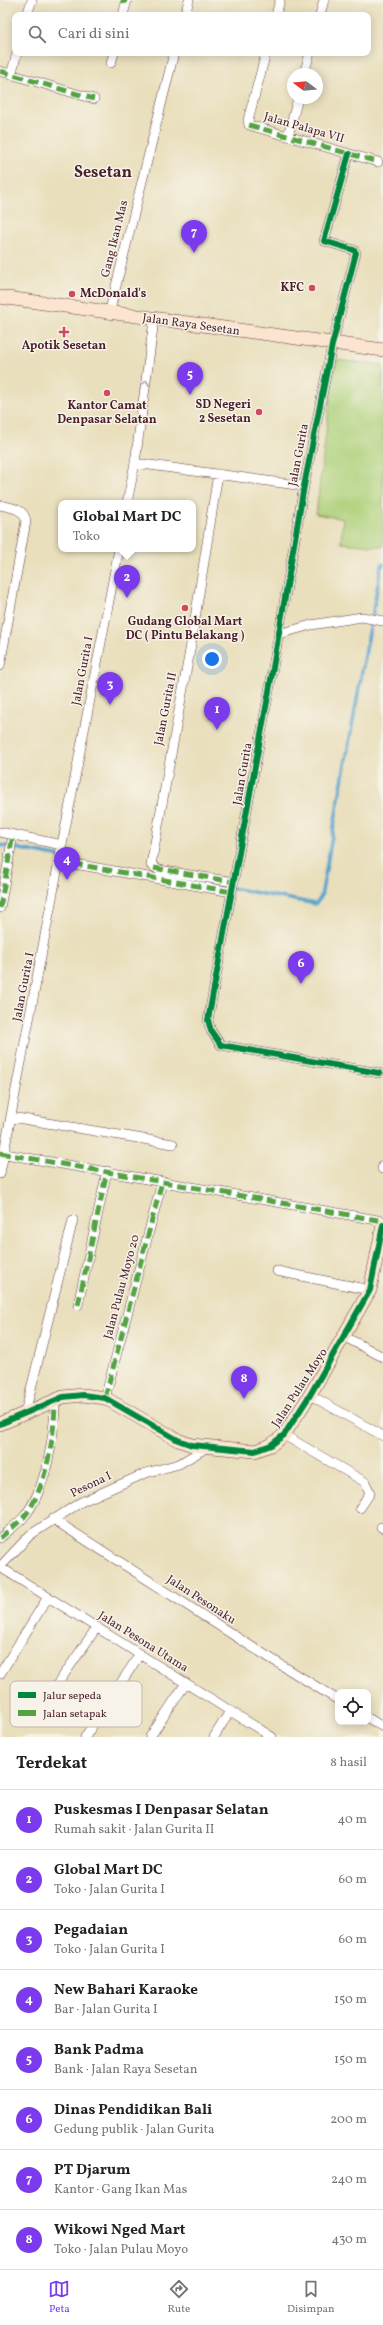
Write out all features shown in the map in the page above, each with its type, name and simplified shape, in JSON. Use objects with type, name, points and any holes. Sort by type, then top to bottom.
[{"type":"street","points":[[29,12],[32,0]]},
{"type":"street","points":[[186,12],[189,0]]},
{"type":"street","points":[[277,12],[280,0]]},
{"type":"street","points":[[321,12],[324,0]]},
{"type":"street","points":[[123,12],[125,1]]},
{"type":"street","points":[[11,75],[16,56]]},
{"type":"street","points":[[111,63],[113,56]]},
{"type":"street","name":"Gang Ikan Mas","points":[[109,314],[173,56]]},
{"type":"street","name":"Jalan Palapa VII","points":[[265,56],[248,123],[252,126],[378,162]]},
{"type":"street","points":[[306,68],[309,56]]},
{"type":"street","points":[[0,71],[94,99]]},
{"type":"street","points":[[288,136],[296,104]]},
{"type":"street","name":"Jalan Gurita","points":[[349,154],[324,239],[326,242],[356,252],[332,345],[304,486],[279,634],[208,1020],[210,1031],[221,1045],[379,1074]]},
{"type":"street","name":"Jalan Raya Sesetan","points":[[0,297],[109,314],[332,345],[383,350]]},
{"type":"street","points":[[128,500],[135,463],[154,320]]},
{"type":"street","points":[[135,463],[304,486]]},
{"type":"street","name":"Jalan Gurita II","points":[[218,474],[190,650],[151,857],[151,865],[168,876],[233,887]]},
{"type":"street","points":[[0,505],[20,510],[26,516],[0,666]]},
{"type":"street","name":"Jalan Gurita I","points":[[0,1174],[2,1153],[11,1116],[118,552]]},
{"type":"street","points":[[279,634],[312,625],[362,617],[383,621]]},
{"type":"street","points":[[0,832],[60,853],[168,876]]},
{"type":"street","points":[[0,908],[13,837]]},
{"type":"street","points":[[11,1116],[173,1144]]},
{"type":"street","points":[[2,1153],[383,1220]]},
{"type":"street","points":[[78,1305],[107,1171]]},
{"type":"street","name":"Jalan Pulau Moyo 20","points":[[105,1398],[162,1182]]},
{"type":"street","points":[[25,1413],[73,1220]]},
{"type":"street","name":"Jalan Pulau Moyo","points":[[0,1424],[55,1400],[73,1395],[105,1398],[178,1440],[206,1448],[255,1451],[271,1445],[284,1435],[310,1395],[345,1337],[370,1290],[383,1225]]},
{"type":"street","points":[[277,1271],[370,1290]]},
{"type":"street","points":[[345,1337],[383,1357]]},
{"type":"street","points":[[310,1395],[383,1436]]},
{"type":"street","points":[[0,1538],[23,1518],[32,1505],[39,1490],[55,1421],[55,1400]]},
{"type":"street","points":[[284,1435],[365,1482],[370,1493],[360,1508]]},
{"type":"street","name":"Pesona I","points":[[0,1567],[30,1535],[81,1502],[146,1473],[179,1464],[206,1448]]},
{"type":"street","name":"Jalan Pesonaku","points":[[53,1519],[249,1646],[335,1698]]},
{"type":"street","name":"Jalan Pesona Utama","points":[[0,1567],[272,1737]]},
{"type":"street","points":[[0,1674],[48,1597]]},
{"type":"street","points":[[60,1681],[97,1627]]},
{"type":"street","points":[[122,1681],[140,1654]]},
{"type":"street","points":[[150,1737],[186,1683]]},
{"type":"street","points":[[214,1737],[230,1710]]},
{"type":"street","points":[[371,1720],[383,1727]]},
{"type":"street","points":[[85,1737],[92,1727]]},
{"type":"green space","points":[[335,360],[383,365],[383,547],[341,543],[343,519],[316,514]]},
{"type":"waterway","points":[[232,888],[316,904],[321,897],[381,567],[383,564]]},
{"type":"waterway","points":[[0,845],[71,859]]},
{"type":"marked path","points":[[121,0],[127,2]]},
{"type":"marked path","points":[[0,71],[94,99]]},
{"type":"marked path","points":[[249,125],[378,162]]},
{"type":"marked path","points":[[0,908],[13,835]]},
{"type":"marked path","points":[[58,861],[232,892]]},
{"type":"marked path","points":[[154,868],[234,882]]},
{"type":"marked path","points":[[0,1153],[383,1221]]},
{"type":"marked path","points":[[78,1305],[107,1171]]},
{"type":"marked path","points":[[105,1398],[162,1182]]},
{"type":"marked path","points":[[0,1538],[23,1518],[31,1507],[38,1493],[48,1462],[55,1414],[55,1400]]},
{"type":"cycle path","points":[[349,154],[324,241],[354,250],[356,253],[332,345],[304,486],[269,691],[208,1020],[211,1031],[221,1045],[379,1073]]},
{"type":"cycle path","points":[[0,1424],[63,1397],[83,1395],[105,1398],[178,1440],[192,1445],[255,1451],[271,1445],[284,1435],[310,1395],[370,1290],[383,1225]]},
{"type":"place","name":"PT Djarum","points":[[194,253]]},
{"type":"place","name":"KFC","points":[[312,288]]},
{"type":"place","name":"McDonald's","points":[[72,294]]},
{"type":"place","name":"Apotik Sesetan","points":[[64,332]]},
{"type":"place","name":"Kantor Camat Denpasar Selatan","points":[[107,393]]},
{"type":"place","name":"Bank Padma","points":[[190,395]]},
{"type":"place","name":"SD Negeri 2 Sesetan","points":[[259,412]]},
{"type":"place","name":"Global Mart DC","points":[[127,598]]},
{"type":"place","name":"Gudang Global Mart DC ( Pintu Belakang )","points":[[185,608]]},
{"type":"place","name":"Pegadaian","points":[[110,705]]},
{"type":"place","name":"Puskesmas I Denpasar Selatan","points":[[217,730]]},
{"type":"place","name":"New Bahari Karaoke","points":[[67,880]]},
{"type":"place","name":"Dinas Pendidikan Bali","points":[[301,984]]},
{"type":"place","name":"Wikowi Nged Mart","points":[[244,1399]]},
{"type":"district","name":"Sesetan","points":[[103,173]]}]
